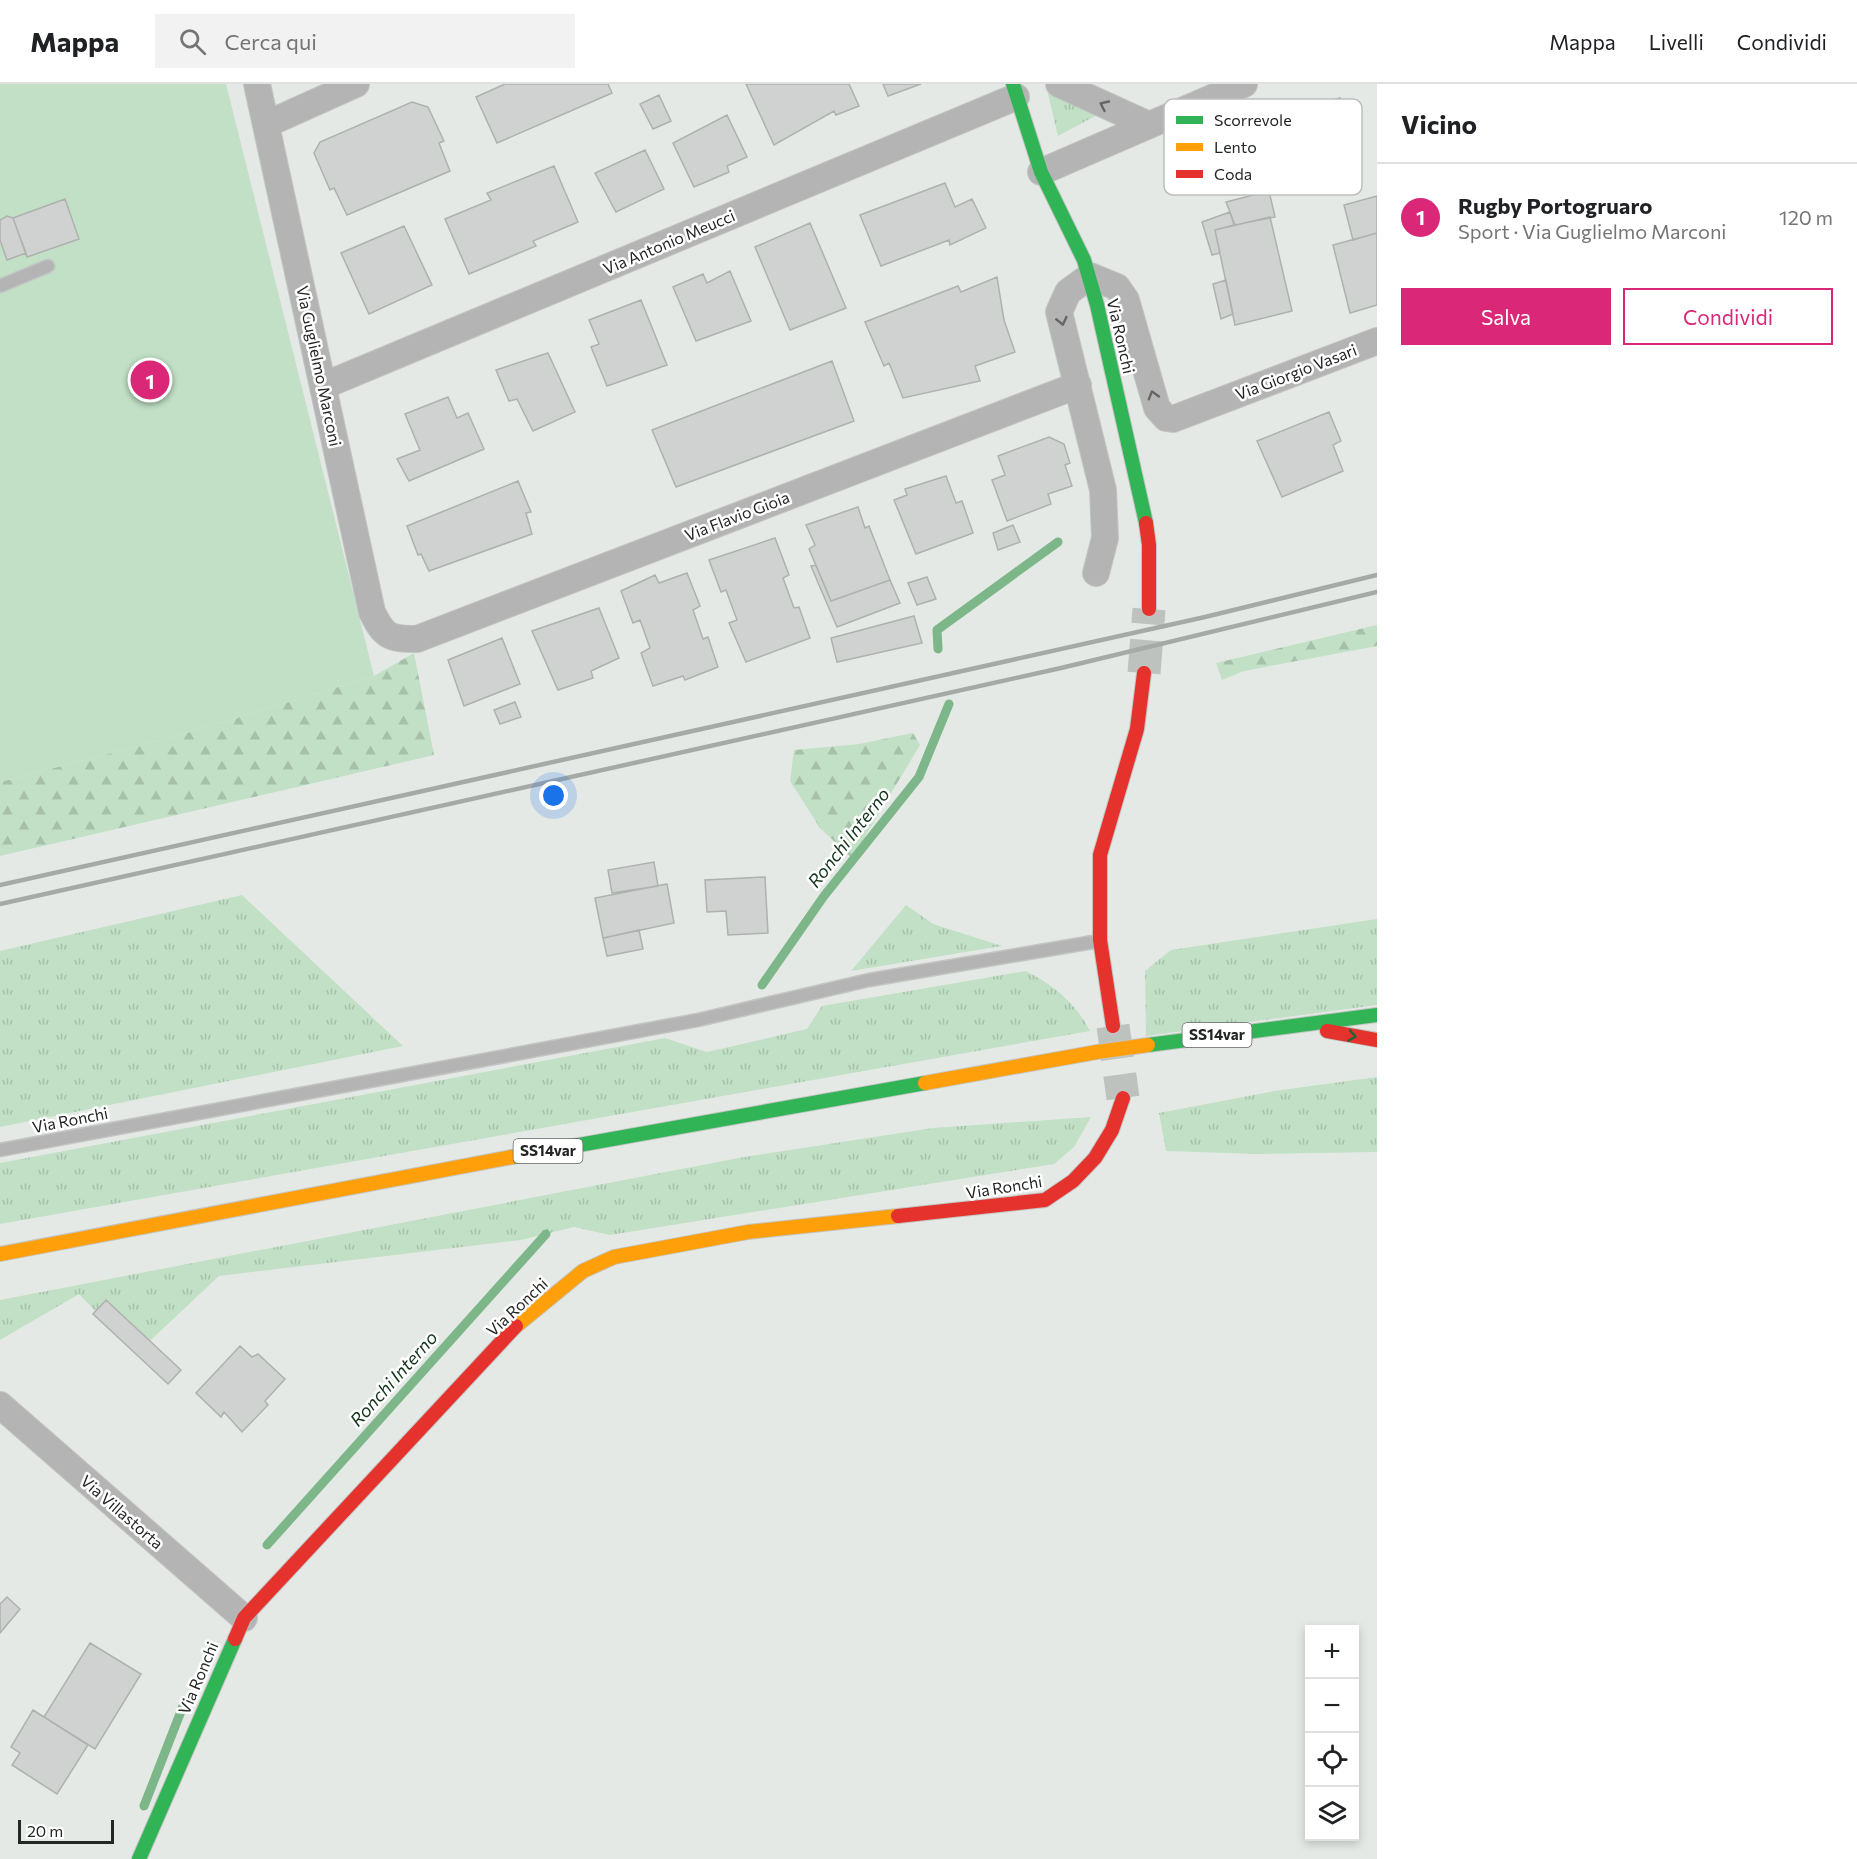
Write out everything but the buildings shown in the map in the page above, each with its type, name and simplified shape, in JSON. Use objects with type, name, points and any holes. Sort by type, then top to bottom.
[{"type":"main road","name":"Via Ronchi","points":[[1014,91],[1041,172],[1090,276],[1144,507],[1149,545],[1149,609]]},
{"type":"main road","points":[[1113,1026],[1100,940],[1100,855],[1137,729],[1144,673]]},
{"type":"main road","name":"SS14var","points":[[0,1254],[350,1186],[1097,1053],[1286,1025],[1377,1015]]},
{"type":"main road","name":"SS14var","points":[[1286,1025],[1377,1040]]},
{"type":"main road","name":"Via Ronchi","points":[[140,1859],[235,1634],[244,1618],[523,1319],[583,1271],[614,1257],[748,1232],[1045,1200],[1072,1184],[1101,1151],[1116,1124],[1123,1098]]},
{"type":"street","name":"Via Guglielmo Marconi","points":[[257,84],[372,612],[380,629],[395,639]]},
{"type":"street","points":[[267,124],[356,84]]},
{"type":"street","points":[[1059,84],[1149,125]]},
{"type":"street","points":[[1209,99],[1244,84]]},
{"type":"street","name":"Via Antonio Meucci","points":[[323,386],[1014,91]]},
{"type":"street","points":[[1041,172],[1164,119]]},
{"type":"street","points":[[1090,276],[1068,292],[1059,312],[1103,490],[1105,538],[1096,573]]},
{"type":"street","name":"Via Giorgio Vasari","points":[[1090,276],[1118,287],[1126,300],[1160,414],[1173,419],[1377,340]]},
{"type":"street","name":"Via Flavio Gioia","points":[[395,639],[417,639],[1078,385]]},
{"type":"street","name":"Via Villastorta","points":[[0,1405],[244,1618]]},
{"type":"lane","points":[[0,286],[48,266]]},
{"type":"lane","name":"Via Ronchi","points":[[0,1150],[698,1020],[869,980],[1100,940]]},
{"type":"green space","points":[[0,84],[226,84],[374,676],[180,735],[0,782]]},
{"type":"green space","points":[[1048,94],[1101,113],[1058,136]]},
{"type":"green space","points":[[1377,625],[1377,646],[1244,671],[1222,680],[1216,663]]},
{"type":"green space","points":[[414,653],[434,755],[0,856],[0,782],[180,735],[374,676]]},
{"type":"green space","points":[[913,733],[920,745],[852,858],[820,828],[790,781],[794,750],[859,744]]},
{"type":"green space","points":[[242,895],[403,1046],[0,1127],[0,951]]},
{"type":"green space","points":[[906,905],[933,924],[1002,946],[851,971]]},
{"type":"green space","points":[[1377,919],[1377,1005],[1146,1036],[1145,971],[1171,950]]},
{"type":"green space","points":[[1026,971],[1045,982],[1071,1003],[1090,1031],[0,1224],[0,1163],[665,1038],[707,1052],[807,1029],[822,1006]]},
{"type":"green space","points":[[1377,1077],[1377,1152],[1257,1154],[1166,1151],[1159,1113],[1274,1091]]},
{"type":"green space","points":[[1091,1117],[1074,1147],[1054,1164],[610,1235],[574,1227],[521,1240],[219,1276],[136,1354],[79,1294],[0,1340],[0,1300],[744,1157],[933,1128]]},
{"type":"waterway","name":"Ronchi Interno","points":[[938,649],[937,630],[1058,542]]},
{"type":"waterway","name":"Ronchi Interno","points":[[762,985],[824,896],[919,777],[949,704]]},
{"type":"waterway","name":"Ronchi Interno","points":[[267,1545],[546,1234]]},
{"type":"waterway","name":"Ronchi Interno","points":[[144,1806],[185,1701]]},
{"type":"tunnel","points":[[1144,673],[1149,609]]},
{"type":"tunnel","points":[[1113,1026],[1123,1098]]},
{"type":"railway","points":[[0,885],[1205,617],[1377,575]]},
{"type":"railway","points":[[0,904],[1061,668],[1377,592]]},
{"type":"traffic: fast","points":[[1013,84],[1041,172],[1084,260],[1097,305],[1146,523]]},
{"type":"traffic: fast","points":[[1148,1045],[1377,1015]]},
{"type":"traffic: fast","points":[[512,1157],[925,1083]]},
{"type":"traffic: fast","points":[[139,1859],[235,1639]]},
{"type":"traffic: slow","points":[[1097,1052],[1148,1045]]},
{"type":"traffic: slow","points":[[925,1083],[1097,1052]]},
{"type":"traffic: slow","points":[[0,1254],[512,1157]]},
{"type":"traffic: slow","points":[[516,1326],[583,1271],[614,1257],[748,1232],[898,1216]]},
{"type":"traffic: jam","points":[[1146,523],[1149,545],[1149,609]]},
{"type":"traffic: jam","points":[[1113,1026],[1100,940],[1100,855],[1137,729],[1144,673]]},
{"type":"traffic: jam","points":[[1327,1031],[1377,1040]]},
{"type":"traffic: jam","points":[[898,1216],[1045,1200],[1073,1181],[1095,1158],[1112,1130],[1123,1098]]},
{"type":"traffic: jam","points":[[235,1639],[244,1618],[516,1326]]},
{"type":"place","name":"Rugby Portogruaro","points":[[150,380]]}]
